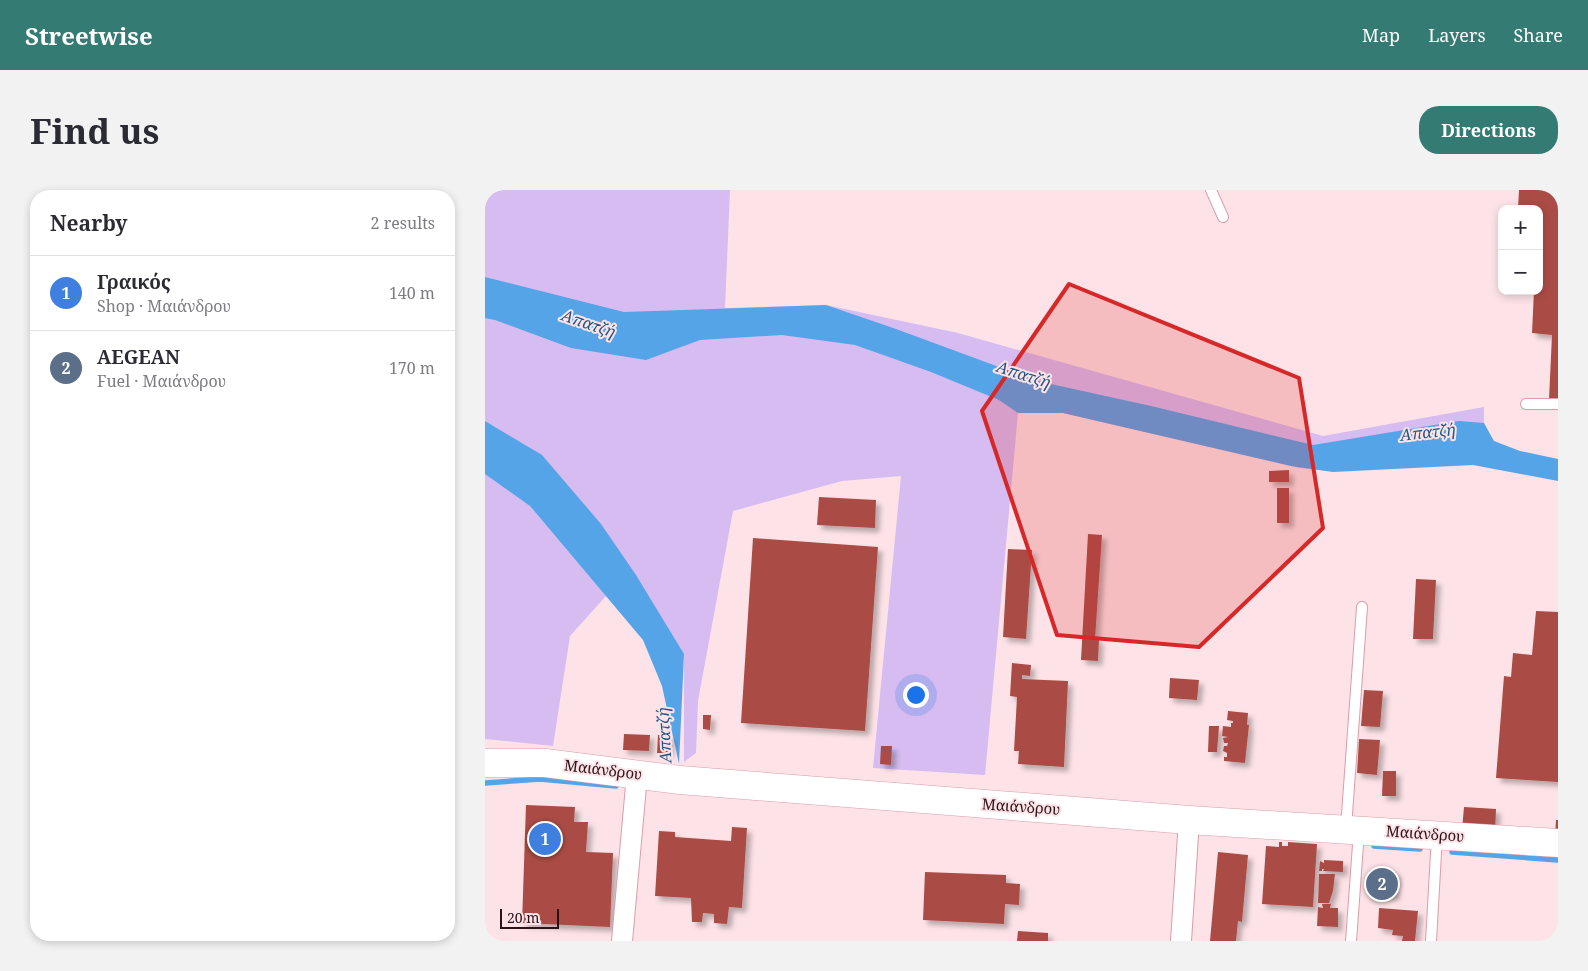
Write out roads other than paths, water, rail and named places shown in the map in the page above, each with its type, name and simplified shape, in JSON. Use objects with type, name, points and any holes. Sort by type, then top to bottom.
[{"type":"main road","name":"Μαιάνδρου","points":[[485,763],[545,763],[680,780],[1189,820],[1558,843]]},
{"type":"street","points":[[622,941],[637,775]]},
{"type":"street","points":[[1181,941],[1189,820]]},
{"type":"lane","points":[[1211,190],[1223,217]]},
{"type":"lane","points":[[1525,404],[1558,404]]},
{"type":"lane","points":[[1351,941],[1352,830],[1362,607]]},
{"type":"lane","points":[[1431,941],[1437,835]]},
{"type":"water","name":"Απατζή","points":[[485,277],[624,312],[826,305],[1037,381],[1313,445],[1459,421],[1484,423],[1494,441],[1520,451],[1558,459],[1558,481],[1473,465],[1333,472],[1291,466],[1063,413],[1018,413],[999,400],[931,372],[855,345],[782,335],[700,340],[646,360],[571,348],[485,318]]},
{"type":"water","points":[[485,421],[542,455],[601,524],[636,575],[684,654],[679,764],[662,686],[643,640],[530,506],[485,474]]},
{"type":"waterway","points":[[485,783],[540,779],[616,786]]},
{"type":"waterway","points":[[1374,846],[1420,849]]},
{"type":"waterway","points":[[1452,852],[1558,860]]},
{"type":"place","name":"Γραικός","points":[[545,839]]},
{"type":"place","name":"AEGEAN","points":[[1382,884]]}]
